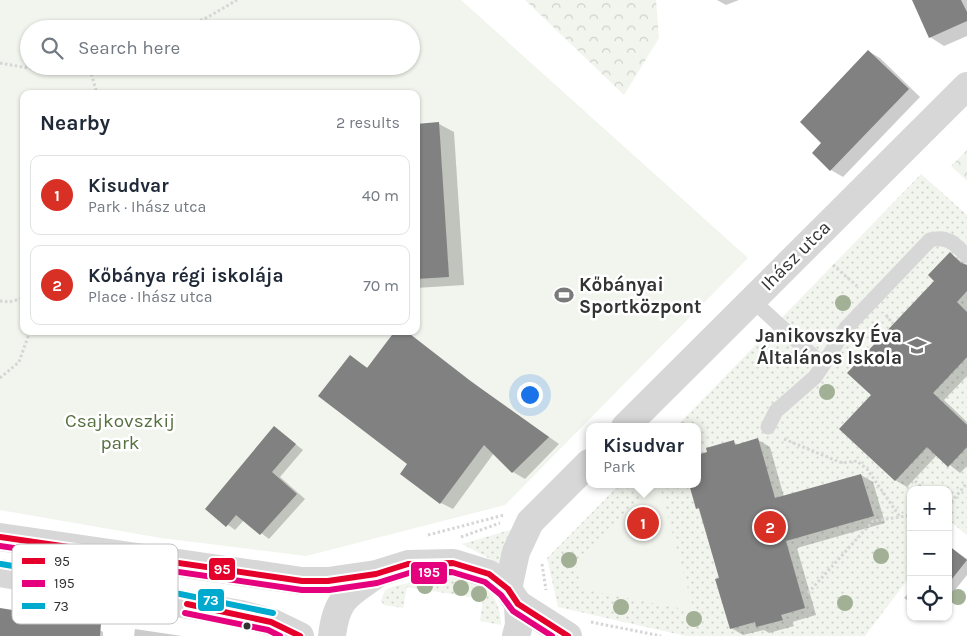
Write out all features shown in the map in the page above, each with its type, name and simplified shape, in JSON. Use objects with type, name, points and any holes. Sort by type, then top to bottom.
[{"type":"street","name":"Ihász utca","points":[[629,423],[751,299],[967,86]]},
{"type":"street","points":[[516,636],[514,597],[516,552],[530,522],[586,466]]},
{"type":"street","points":[[0,537],[46,544]]},
{"type":"street","points":[[178,564],[302,581],[328,581],[376,574],[408,564],[453,563],[489,574],[514,597],[568,636]]},
{"type":"street","points":[[332,636],[334,615],[343,599],[376,574]]},
{"type":"street","points":[[178,603],[271,622],[300,636]]},
{"type":"lane","points":[[768,427],[776,411],[815,377],[846,328],[930,240],[941,237],[949,239],[967,256]]},
{"type":"lane","points":[[751,299],[823,365]]},
{"type":"path","points":[[202,20],[237,0]]},
{"type":"path","points":[[0,63],[20,67]]},
{"type":"path","points":[[92,75],[96,90]]},
{"type":"path","points":[[0,301],[9,302],[20,299]]},
{"type":"path","points":[[0,378],[19,362],[29,335]]},
{"type":"path","points":[[768,427],[774,435],[842,463],[857,461],[867,468],[900,517]]},
{"type":"path","points":[[915,481],[921,486]]},
{"type":"path","points":[[952,501],[967,483]]},
{"type":"path","points":[[808,593],[873,521],[907,516]]},
{"type":"green space","name":"Kőbányai Sportközpont","points":[[0,0],[461,0],[748,258],[505,505],[306,556],[161,538],[0,510]]},
{"type":"green space","points":[[525,0],[656,0],[659,38],[624,95]]},
{"type":"green space","points":[[967,150],[967,181],[951,166]]},
{"type":"green space","points":[[921,174],[967,215],[967,535],[952,523],[952,486],[907,486],[907,580],[865,636],[686,636],[558,607],[547,558],[616,488],[701,488],[701,423],[680,423]]},
{"type":"green space","points":[[652,488],[660,488],[694,611],[581,589],[576,564]]},
{"type":"green space","points":[[510,530],[513,533],[503,571],[492,560],[462,544]]},
{"type":"green space","points":[[453,578],[473,582],[488,591],[497,605],[501,625],[480,621],[483,599],[407,587],[403,608],[384,605],[381,601],[385,590],[393,587],[418,581]]},
{"type":"building","points":[[912,0],[961,0],[967,12],[967,21],[929,38]]},
{"type":"building","points":[[868,50],[909,89],[830,171],[812,153],[821,143],[800,122]]},
{"type":"building","points":[[439,122],[449,277],[420,279],[420,124]]},
{"type":"building","points":[[950,252],[961,263],[967,265],[967,291],[957,302],[967,312],[967,357],[933,393],[967,425],[967,447],[948,467],[927,447],[895,481],[839,429],[871,395],[847,373],[934,281],[928,275]]},
{"type":"building","points":[[392,335],[411,335],[469,380],[549,437],[512,473],[484,445],[440,504],[400,474],[407,464],[318,396],[350,355],[367,368]]},
{"type":"building","points":[[274,426],[296,444],[272,472],[297,494],[260,535],[236,515],[226,527],[205,509]]},
{"type":"building","points":[[758,438],[775,498],[861,474],[874,516],[786,541],[805,608],[781,615],[783,620],[756,627],[755,622],[730,629],[715,579],[719,578],[699,508],[696,509],[690,488],[701,488],[701,454],[707,452],[706,448],[734,440],[735,445]]},
{"type":"building","points":[[952,548],[967,560],[952,579]]},
{"type":"building","points":[[0,608],[12,610],[12,624],[101,624],[100,636],[0,636]]},
{"type":"transit line","name":"95","points":[[0,537],[48,544]]},
{"type":"transit line","name":"195","points":[[0,546],[12,548]]},
{"type":"transit line","name":"95","points":[[178,563],[302,581],[328,581],[376,574],[408,564],[453,563],[489,574],[508,589],[518,604],[568,636]]},
{"type":"transit line","name":"73","points":[[1,564],[12,566]]},
{"type":"transit line","name":"195","points":[[178,572],[302,590],[329,590],[377,583],[409,573],[452,572],[485,582],[501,595],[513,611],[552,636]]},
{"type":"transit line","name":"73","points":[[178,594],[273,613]]},
{"type":"transit line","name":"95","points":[[187,604],[271,622],[300,636]]},
{"type":"transit line","name":"195","points":[[185,613],[268,630],[280,636]]},
{"type":"place","name":"Kőbányai Sportközpont","points":[[564,295]]},
{"type":"place","name":"Janikovszky Éva Általános Iskola","points":[[917,346]]},
{"type":"place","name":"Kisudvar","points":[[643,523]]},
{"type":"place","name":"Kőbánya régi iskolája","points":[[770,527]]},
{"type":"park label","name":"Csajkovszkij park","points":[[120,431]]}]
